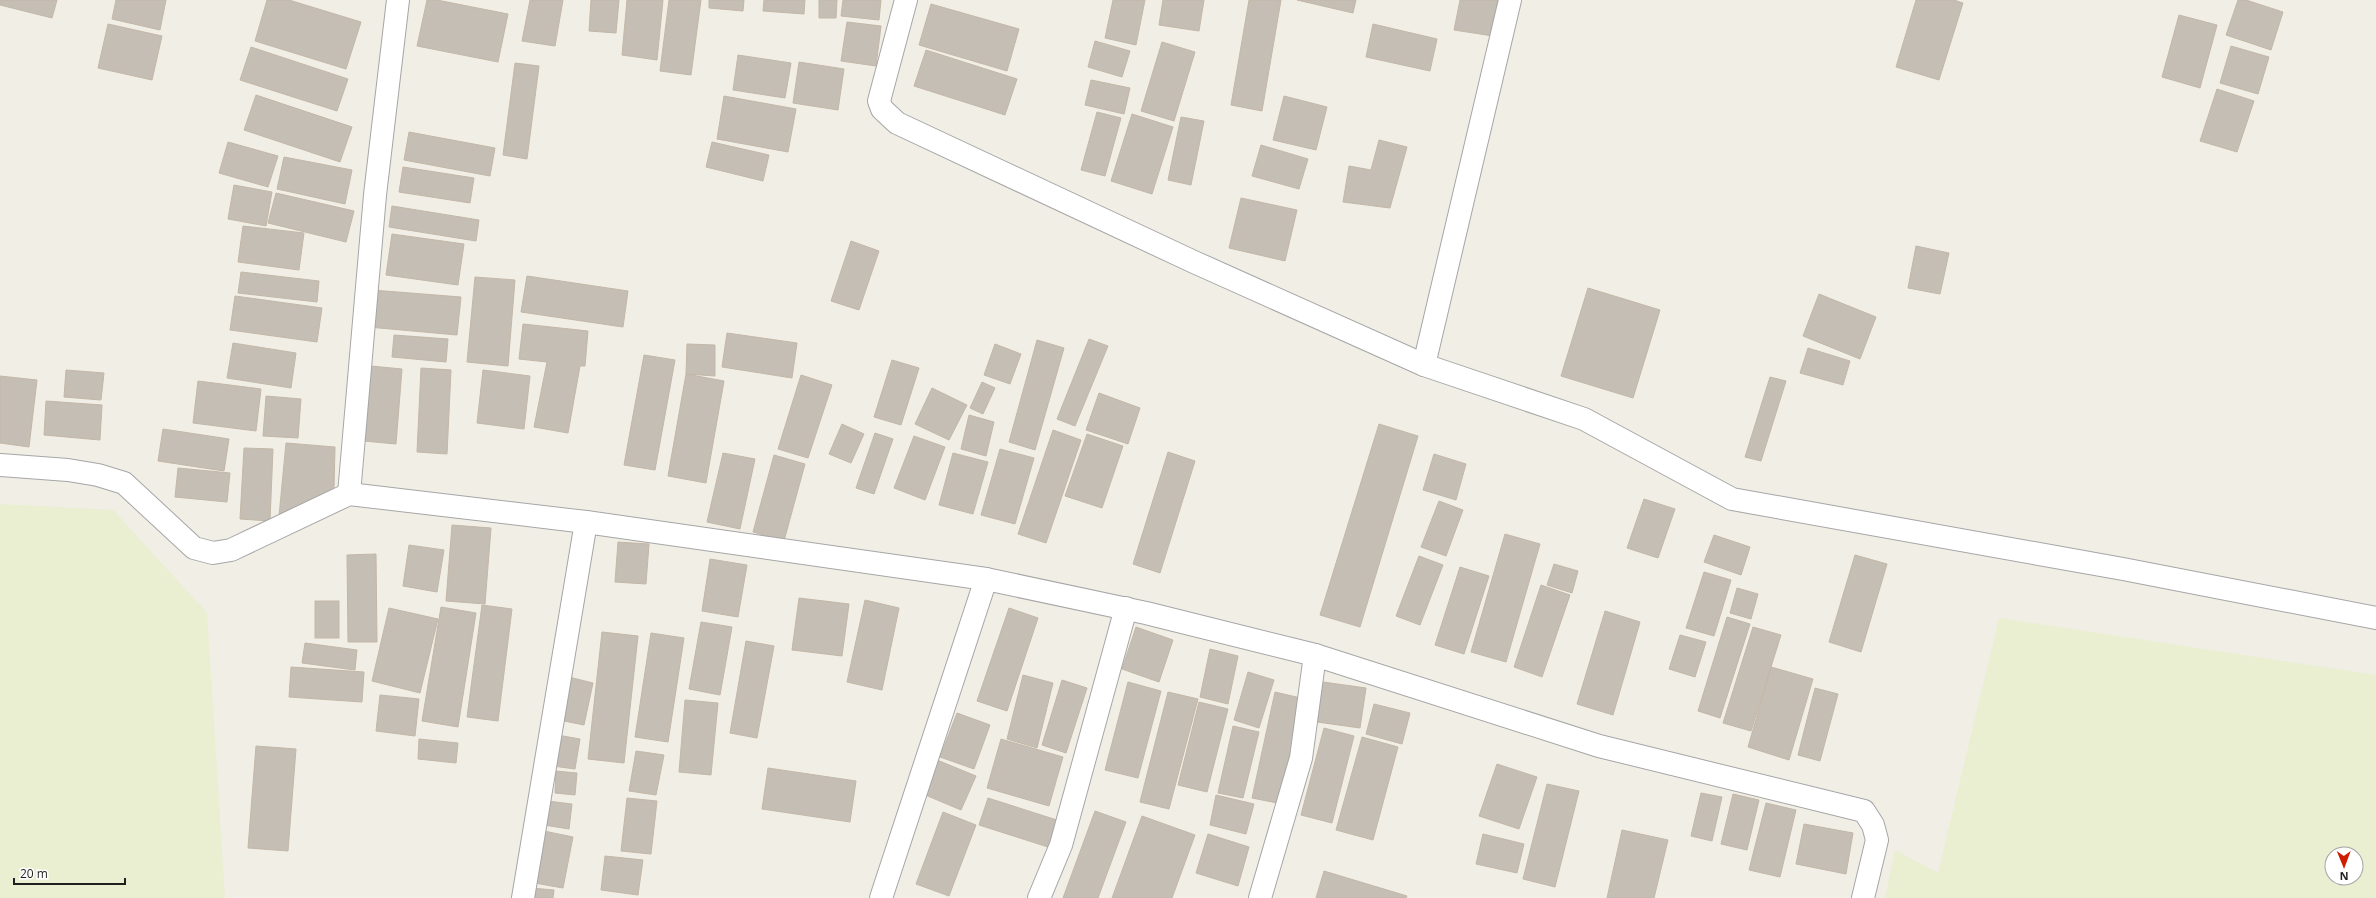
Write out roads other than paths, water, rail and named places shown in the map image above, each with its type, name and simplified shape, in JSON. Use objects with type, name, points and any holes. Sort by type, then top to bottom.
[{"type":"street","points":[[349,494],[375,195],[398,0]]},
{"type":"street","points":[[906,0],[879,101],[882,109],[898,124],[1186,258],[1424,365],[1584,419],[1732,499],[2123,569],[2376,618]]},
{"type":"street","points":[[1424,365],[1510,0]]},
{"type":"street","points":[[0,465],[68,470],[98,475],[124,483],[194,548],[213,553],[231,550],[349,494],[586,522],[986,579],[1126,608],[1316,655],[1599,746],[1864,811],[1873,825],[1877,840],[1863,898]]},
{"type":"street","points":[[524,898],[586,522]]},
{"type":"street","points":[[881,898],[986,579]]},
{"type":"street","points":[[1039,898],[1061,845],[1126,608]]},
{"type":"street","points":[[1260,898],[1301,758],[1316,655]]}]
